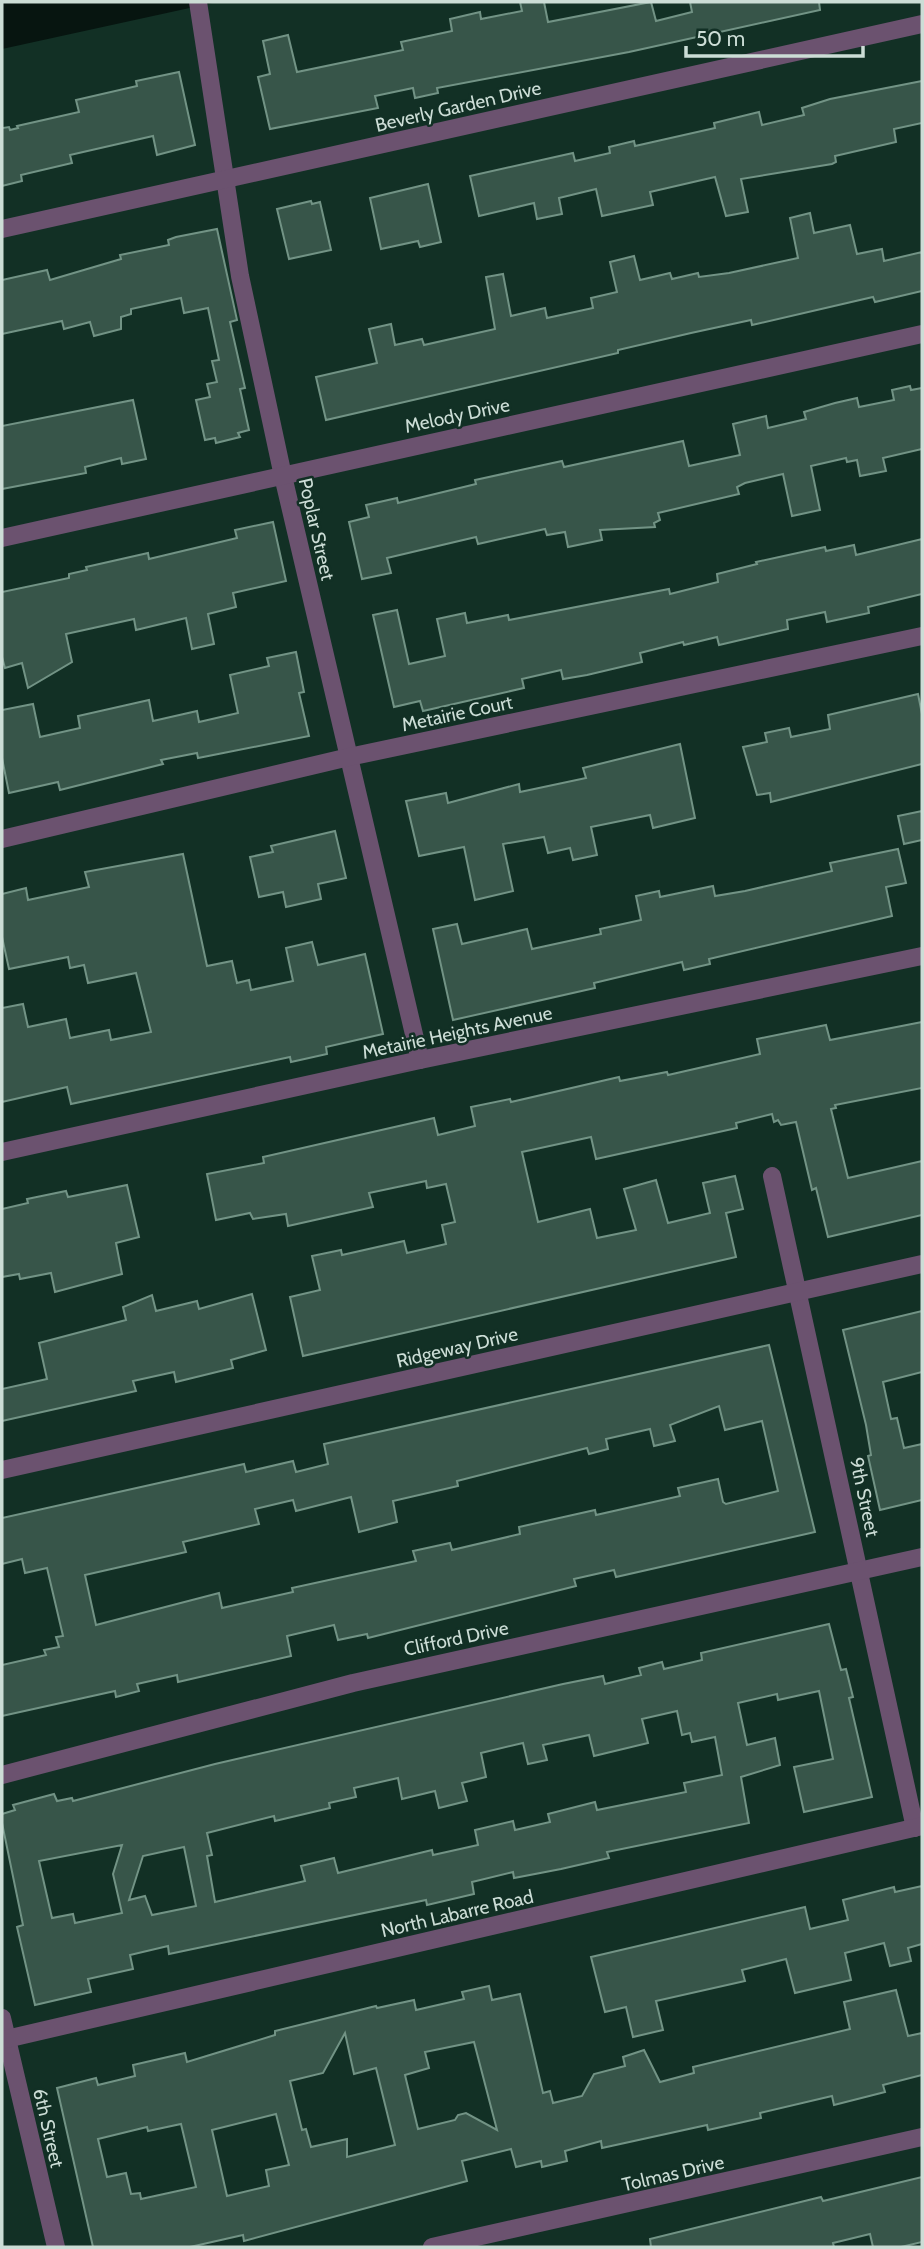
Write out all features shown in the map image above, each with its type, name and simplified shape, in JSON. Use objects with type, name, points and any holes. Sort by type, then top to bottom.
[{"type":"street","name":"Poplar Street","points":[[198,2],[240,276],[283,476],[420,1060]]},
{"type":"street","name":"Beverly Garden Drive","points":[[2,229],[922,24]]},
{"type":"street","name":"Melody Drive","points":[[2,538],[922,334]]},
{"type":"street","name":"Metairie Court","points":[[2,839],[349,757],[922,636]]},
{"type":"street","name":"Metairie Heights Avenue","points":[[2,1152],[420,1060],[922,956]]},
{"type":"street","name":"9th Street","points":[[772,1175],[919,1827]]},
{"type":"street","name":"Ridgeway Drive","points":[[2,1470],[922,1264]]},
{"type":"street","name":"Clifford Drive","points":[[2,1774],[353,1683],[922,1557]]},
{"type":"street","name":"North Labarre Road","points":[[4,2039],[919,1827]]},
{"type":"street","name":"6th Street","points":[[2,2018],[4,2039],[56,2247]]},
{"type":"street","name":"Tolmas Drive","points":[[432,2247],[687,2193],[922,2137]]},
{"type":"shaded area","points":[[2,2],[217,2],[2,49]]},
{"type":"building","points":[[520,2],[544,2],[548,22],[651,2],[656,21],[692,12],[690,2],[819,2],[820,10],[629,52],[437,88],[438,93],[415,98],[413,88],[375,96],[378,108],[270,129],[258,77],[270,74],[263,41],[288,35],[297,72],[403,50],[401,42],[452,31],[450,19],[480,12],[481,19],[522,11]]},
{"type":"building","points":[[179,72],[195,145],[157,155],[153,136],[70,155],[72,163],[21,175],[22,181],[2,186],[2,128],[9,127],[10,130],[18,128],[17,126],[79,112],[76,100],[137,86],[136,81]]},
{"type":"building","points":[[922,81],[922,123],[894,129],[896,142],[835,156],[836,162],[832,164],[741,179],[748,212],[726,216],[715,177],[650,192],[653,205],[602,216],[596,189],[559,198],[562,214],[537,219],[534,203],[479,216],[470,176],[573,153],[575,161],[610,153],[609,147],[634,141],[635,146],[715,128],[714,123],[759,112],[762,125],[804,115],[802,108],[830,99]]},
{"type":"building","points":[[428,184],[441,242],[420,247],[418,241],[381,249],[370,198]]},
{"type":"building","points":[[311,201],[312,204],[320,202],[331,250],[289,259],[277,209]]},
{"type":"building","points":[[810,213],[814,233],[850,225],[857,254],[882,249],[884,261],[922,252],[922,291],[875,302],[873,297],[752,325],[751,320],[326,420],[316,377],[377,363],[369,329],[391,324],[395,345],[422,339],[424,345],[495,329],[486,277],[503,274],[511,316],[545,308],[547,318],[593,308],[591,298],[617,292],[610,262],[634,256],[640,280],[670,273],[672,279],[698,273],[699,277],[729,273],[798,258],[790,218]]},
{"type":"building","points":[[217,229],[237,320],[230,322],[245,388],[240,389],[249,430],[238,433],[240,437],[216,443],[215,438],[205,440],[196,400],[210,397],[207,384],[217,382],[212,361],[219,360],[208,308],[184,313],[181,298],[131,309],[131,314],[121,317],[121,329],[94,336],[90,322],[64,329],[62,321],[2,334],[2,280],[47,270],[50,280],[121,259],[120,255],[169,245],[168,240],[176,237]]},
{"type":"building","points":[[910,386],[911,390],[922,388],[922,449],[883,458],[886,471],[860,476],[857,460],[847,462],[846,458],[811,466],[820,510],[792,516],[783,474],[745,483],[737,487],[739,494],[658,513],[660,520],[654,523],[655,527],[600,530],[602,540],[568,547],[565,532],[547,535],[545,529],[478,544],[476,537],[387,558],[391,573],[362,579],[349,522],[369,517],[366,505],[397,498],[398,503],[476,484],[475,480],[562,461],[564,467],[683,441],[689,466],[740,455],[733,424],[766,416],[768,428],[806,419],[804,412],[857,398],[859,407],[894,400],[892,390]]},
{"type":"building","points":[[133,400],[146,459],[122,464],[121,458],[85,467],[86,473],[2,489],[2,426]]},
{"type":"building","points":[[273,522],[286,581],[233,593],[236,607],[208,614],[214,644],[192,649],[186,618],[136,630],[134,619],[66,634],[72,662],[28,688],[22,663],[5,668],[2,657],[2,592],[69,578],[69,574],[87,570],[86,567],[148,553],[149,559],[237,538],[235,530]]},
{"type":"building","points":[[922,539],[922,594],[868,607],[869,613],[827,622],[825,612],[787,620],[788,629],[719,645],[717,637],[684,645],[683,642],[640,653],[642,662],[563,679],[561,670],[522,679],[524,688],[423,711],[420,701],[394,707],[373,615],[397,610],[409,664],[445,656],[437,619],[465,613],[467,623],[508,615],[509,620],[669,589],[670,594],[718,582],[717,574],[757,564],[756,562],[825,547],[826,551],[854,545],[856,555]]},
{"type":"building","points":[[296,652],[304,692],[299,693],[309,736],[198,758],[197,753],[161,760],[163,764],[60,790],[58,782],[9,793],[2,758],[2,710],[33,704],[40,737],[80,728],[78,716],[149,700],[153,721],[197,711],[199,722],[238,713],[230,675],[269,666],[267,658]]},
{"type":"building","points":[[918,694],[922,714],[922,764],[771,802],[770,793],[757,795],[743,747],[767,742],[765,733],[789,728],[791,737],[830,729],[828,715]]},
{"type":"building","points":[[680,744],[695,818],[653,828],[650,815],[591,827],[597,855],[573,860],[570,848],[548,853],[544,837],[503,844],[513,891],[475,900],[464,847],[419,856],[406,801],[446,793],[448,803],[519,784],[520,792],[586,778],[583,768]]},
{"type":"building","points":[[922,811],[922,840],[904,844],[898,816]]},
{"type":"building","points":[[335,831],[346,878],[318,884],[321,899],[286,907],[283,892],[259,897],[250,857],[273,852],[271,846]]},
{"type":"building","points":[[898,849],[906,883],[886,887],[892,916],[709,959],[710,964],[684,970],[682,962],[594,983],[595,988],[453,1020],[433,929],[457,924],[462,944],[527,929],[532,949],[601,934],[600,929],[641,920],[636,896],[659,891],[660,897],[713,886],[715,896],[745,891],[832,871],[830,863]]},
{"type":"building","points":[[183,854],[207,966],[232,961],[237,983],[249,980],[251,990],[293,981],[286,948],[312,942],[318,965],[365,954],[383,1034],[326,1047],[327,1054],[291,1062],[290,1057],[71,1104],[67,1087],[2,1102],[2,1008],[23,1004],[28,1027],[66,1019],[70,1038],[109,1030],[111,1040],[151,1032],[136,973],[88,983],[84,965],[70,968],[68,957],[9,969],[2,937],[2,894],[26,888],[28,900],[89,887],[85,872]]},
{"type":"building","points":[[922,1022],[922,1088],[835,1105],[836,1108],[831,1109],[848,1178],[922,1161],[922,1215],[828,1237],[816,1188],[812,1190],[796,1122],[781,1125],[778,1120],[774,1122],[772,1114],[736,1123],[737,1128],[596,1159],[591,1137],[522,1152],[538,1222],[590,1209],[597,1238],[636,1230],[624,1189],[656,1180],[668,1223],[710,1213],[703,1183],[735,1176],[743,1209],[726,1213],[736,1257],[303,1356],[290,1297],[320,1290],[312,1256],[341,1250],[342,1255],[404,1241],[407,1253],[446,1244],[442,1225],[455,1222],[446,1184],[427,1188],[426,1181],[369,1193],[373,1207],[288,1226],[286,1214],[253,1219],[250,1213],[216,1220],[207,1174],[264,1163],[263,1157],[434,1118],[438,1135],[475,1126],[471,1107],[510,1099],[511,1102],[619,1077],[620,1081],[667,1072],[668,1075],[760,1054],[757,1039],[826,1025],[830,1040]]},
{"type":"building","points":[[127,1185],[139,1237],[116,1243],[122,1274],[55,1292],[51,1273],[20,1279],[19,1274],[2,1277],[2,1209],[28,1203],[27,1199],[66,1191],[68,1197]]},
{"type":"building","points":[[252,1294],[266,1350],[231,1360],[233,1368],[176,1382],[174,1372],[133,1381],[136,1391],[2,1421],[2,1389],[47,1379],[39,1343],[126,1320],[123,1307],[152,1295],[156,1311],[197,1301],[199,1309]]},
{"type":"building","points":[[922,1311],[922,1372],[883,1382],[891,1419],[897,1418],[904,1448],[922,1444],[922,1500],[880,1510],[868,1456],[871,1455],[866,1425],[843,1330]]},
{"type":"building","points":[[769,1345],[815,1532],[616,1577],[614,1570],[574,1579],[576,1586],[368,1638],[367,1634],[338,1640],[334,1625],[287,1636],[291,1656],[178,1682],[177,1675],[137,1684],[139,1691],[116,1697],[115,1691],[2,1716],[2,1665],[46,1655],[44,1650],[59,1647],[56,1637],[63,1636],[47,1568],[25,1573],[22,1559],[2,1564],[2,1518],[244,1464],[246,1472],[293,1461],[296,1472],[328,1464],[324,1444]],"holes":[[[719,1406],[725,1430],[762,1421],[778,1491],[726,1504],[723,1502],[718,1479],[678,1488],[680,1496],[596,1515],[595,1510],[519,1527],[520,1534],[452,1550],[450,1543],[413,1551],[416,1561],[292,1588],[293,1592],[222,1608],[219,1593],[96,1625],[85,1575],[186,1552],[183,1542],[259,1524],[255,1509],[293,1500],[296,1511],[351,1497],[359,1532],[397,1522],[393,1501],[458,1486],[457,1481],[587,1448],[589,1454],[608,1449],[606,1439],[650,1429],[654,1446],[675,1441],[670,1425]]]},
{"type":"building","points":[[829,1624],[841,1670],[846,1669],[853,1697],[849,1698],[872,1797],[804,1812],[794,1767],[833,1759],[819,1691],[778,1700],[777,1694],[738,1703],[747,1745],[775,1738],[780,1765],[741,1777],[749,1823],[607,1852],[609,1858],[561,1869],[514,1878],[513,1872],[472,1882],[474,1894],[427,1905],[426,1900],[169,1954],[168,1946],[130,1955],[133,1969],[88,1979],[91,1992],[35,2005],[17,1927],[23,1925],[2,1823],[2,1814],[15,1810],[13,1805],[54,1794],[57,1801],[72,1798],[73,1801],[215,1764],[563,1684],[603,1676],[605,1684],[641,1675],[639,1668],[662,1662],[664,1669],[702,1660],[701,1653]],"holes":[[[677,1711],[682,1735],[690,1733],[692,1742],[715,1737],[722,1775],[684,1783],[686,1792],[597,1810],[595,1802],[548,1814],[550,1822],[515,1830],[513,1821],[475,1830],[478,1845],[433,1855],[432,1850],[338,1873],[334,1858],[301,1866],[305,1881],[215,1902],[207,1856],[212,1855],[207,1833],[274,1816],[275,1821],[330,1808],[329,1803],[356,1797],[354,1788],[398,1778],[402,1799],[435,1791],[439,1808],[467,1801],[462,1783],[486,1777],[481,1753],[523,1743],[528,1764],[547,1760],[543,1745],[589,1735],[594,1756],[648,1743],[642,1719]],[[122,1845],[113,1874],[122,1913],[75,1923],[73,1914],[52,1918],[39,1861]],[[184,1847],[196,1906],[152,1915],[145,1896],[129,1900],[143,1856]]]},
{"type":"building","points":[[922,1886],[922,1944],[908,1948],[911,1961],[890,1966],[884,1943],[845,1953],[851,1980],[795,1993],[786,1959],[742,1970],[745,1981],[656,2001],[663,2030],[633,2037],[626,2007],[605,2012],[591,1957],[805,1907],[810,1929],[848,1920],[843,1900],[894,1887],[895,1892]]},
{"type":"building","points":[[489,1986],[492,2000],[520,1994],[543,2093],[550,2091],[553,2103],[582,2096],[594,2074],[625,2066],[623,2057],[644,2050],[660,2082],[694,2073],[693,2067],[850,2029],[844,2002],[896,1990],[908,2036],[922,2033],[922,2075],[883,2085],[885,2092],[834,2105],[832,2096],[760,2113],[761,2118],[708,2130],[707,2125],[602,2148],[601,2141],[565,2151],[567,2161],[542,2167],[541,2161],[516,2167],[511,2149],[462,2161],[467,2181],[244,2241],[243,2235],[190,2247],[93,2247],[57,2088],[96,2078],[98,2085],[135,2076],[133,2065],[185,2053],[187,2062],[275,2035],[275,2031],[376,2006],[377,2008],[414,2000],[416,2010],[464,1999],[462,1992]],"holes":[[[345,2033],[354,2074],[376,2068],[395,2145],[347,2157],[347,2139],[311,2147],[306,2129],[302,2130],[290,2081],[323,2073]],[[474,2042],[497,2130],[466,2113],[458,2115],[455,2120],[418,2129],[405,2075],[429,2068],[425,2052]],[[276,2114],[289,2165],[266,2170],[269,2186],[227,2196],[212,2130]],[[181,2124],[196,2187],[141,2199],[140,2193],[131,2194],[126,2173],[107,2177],[98,2139],[147,2127],[148,2131]]]},
{"type":"building","points":[[922,2177],[922,2242],[901,2247],[873,2247],[870,2234],[833,2243],[834,2247],[651,2247],[650,2239],[821,2197],[823,2201]]}]
